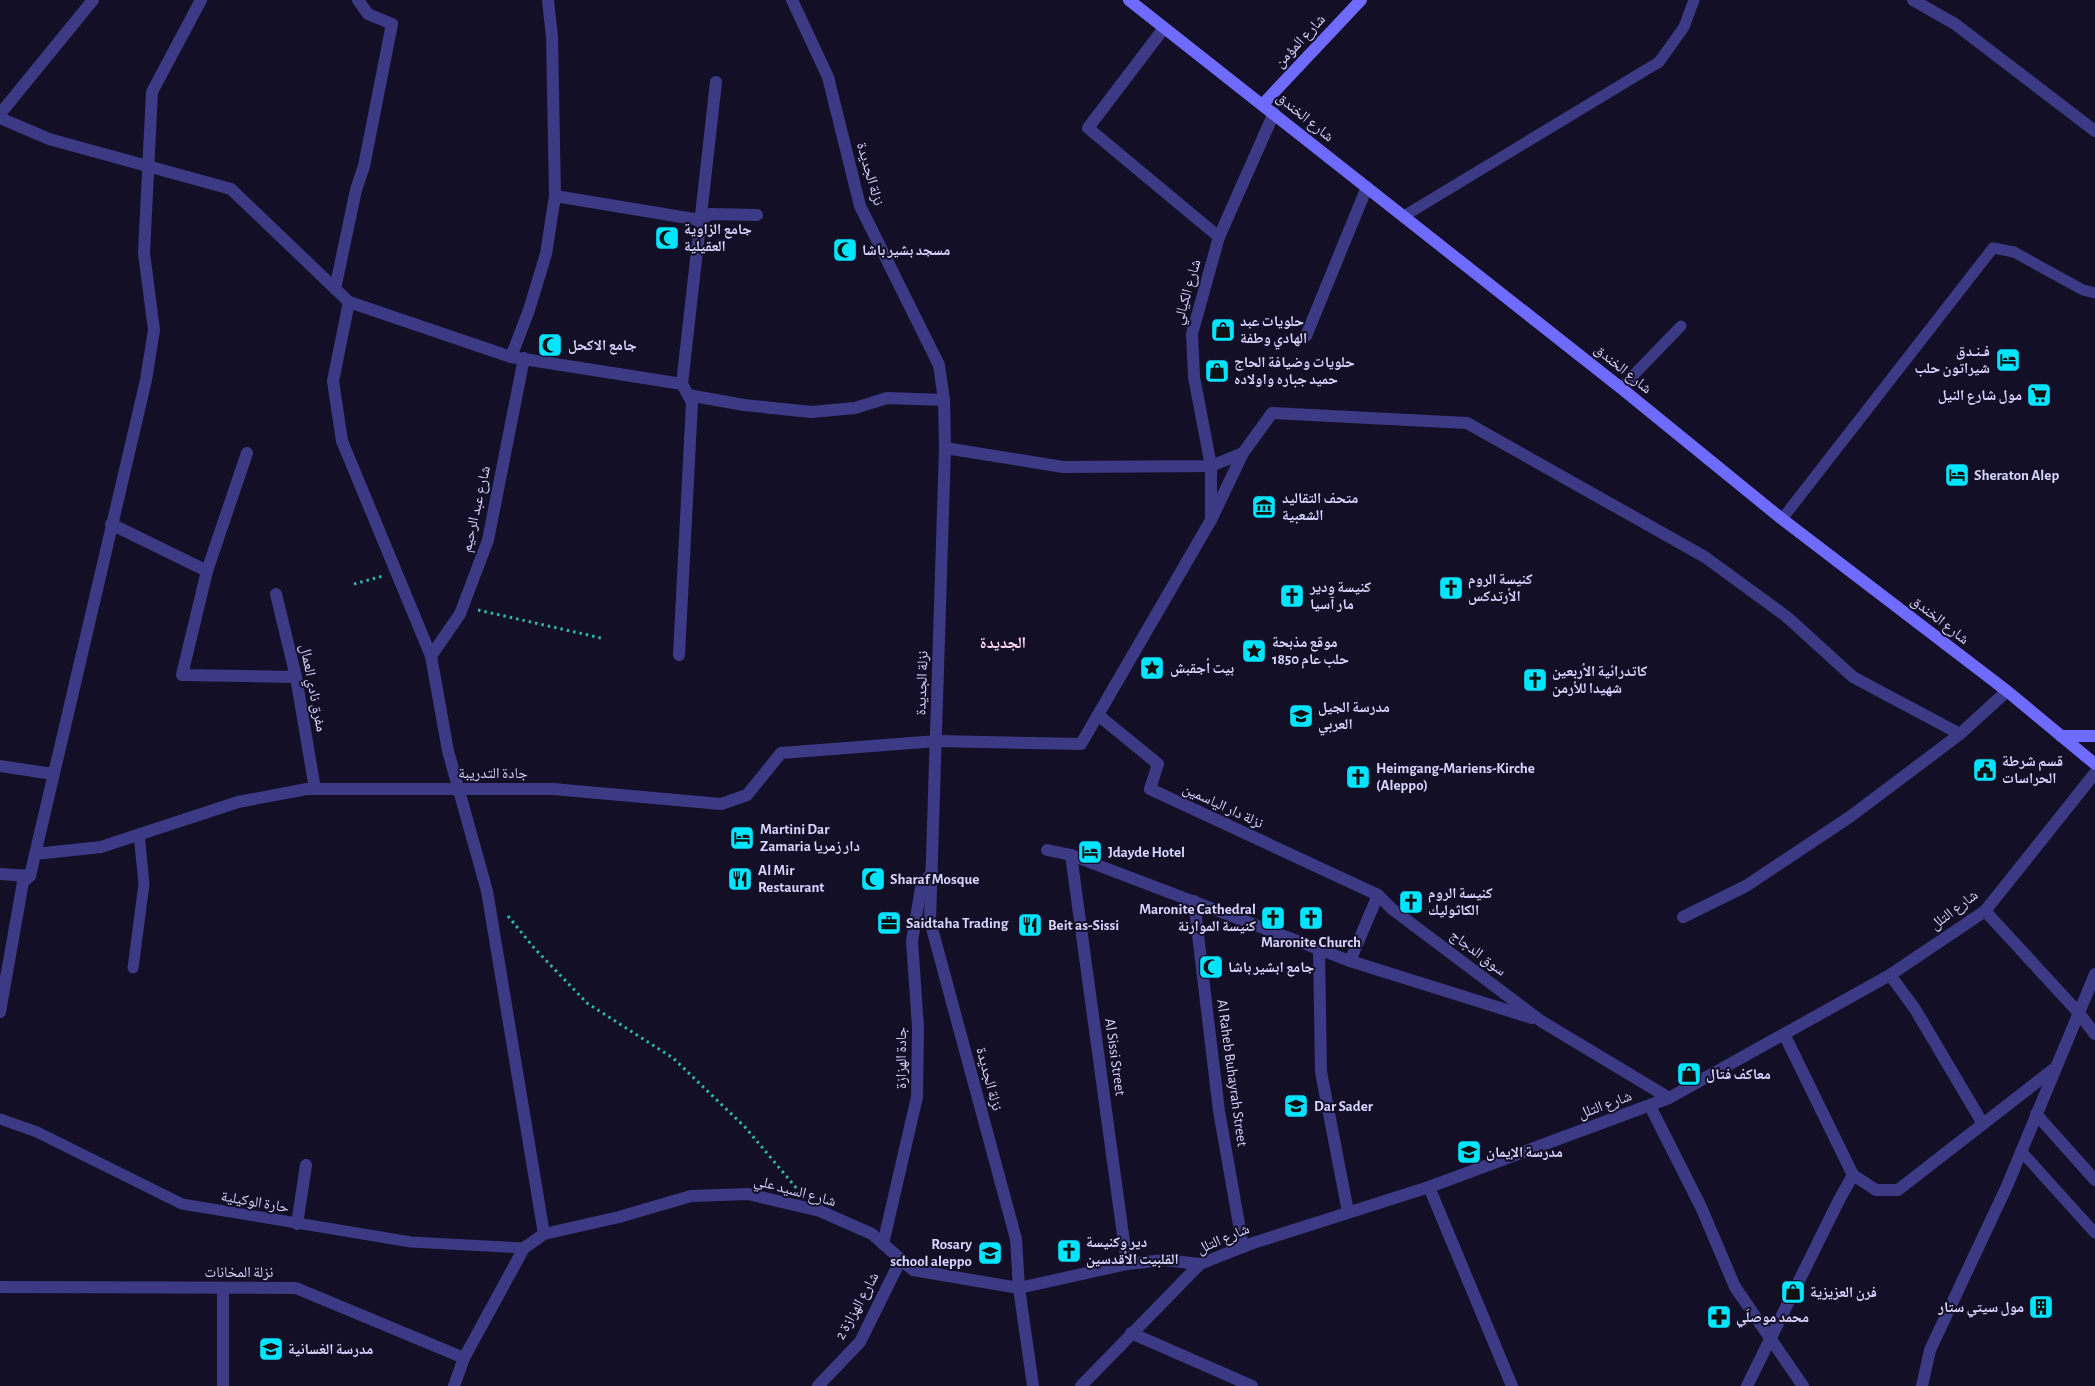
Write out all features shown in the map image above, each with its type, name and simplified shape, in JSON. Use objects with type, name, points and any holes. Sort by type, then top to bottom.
[{"type":"main road","name":"شارع الخندق","points":[[1129,0],[1143,4],[1164,28],[1263,104],[1621,388],[1782,519],[2007,691],[2095,764]]},
{"type":"main road","name":"شارع المؤمن","points":[[1263,104],[1361,0]]},
{"type":"main road","points":[[2061,736],[2095,736]]},
{"type":"street","points":[[93,0],[0,116],[48,139],[231,189],[349,302],[517,357],[682,384]]},
{"type":"street","points":[[0,1012],[26,879],[35,854],[146,380],[154,330],[144,253],[152,92],[201,0]]},
{"type":"street","points":[[335,289],[356,190],[364,166],[392,24],[368,14],[358,0]]},
{"type":"street","name":"شارع عبد الرحيم","points":[[431,656],[460,614],[488,540],[517,357],[546,254],[555,196],[552,37],[548,0]]},
{"type":"street","name":"نزلة الجديدة","points":[[792,0],[828,77],[860,206],[939,365],[944,400],[945,448],[930,922],[1016,1239],[1019,1288],[1034,1386]]},
{"type":"street","points":[[1913,0],[1955,24],[2095,131]]},
{"type":"street","points":[[1164,28],[1088,128],[1219,237]]},
{"type":"street","points":[[680,655],[692,402],[682,384],[716,82]]},
{"type":"street","name":"شارع الكيالي","points":[[1211,520],[1211,466],[1194,376],[1192,334],[1219,237],[1274,113]]},
{"type":"street","points":[[1306,336],[1367,187]]},
{"type":"street","points":[[555,196],[700,220],[710,214],[757,215]]},
{"type":"street","points":[[349,302],[333,382],[342,441],[431,656],[448,751],[487,891],[544,1234]]},
{"type":"street","points":[[688,395],[744,405],[811,412],[855,408],[887,398],[944,400]]},
{"type":"street","points":[[1098,715],[1211,520],[1243,453],[1272,413],[1467,423],[1704,557],[1787,617],[1853,677],[1960,734]]},
{"type":"street","points":[[945,448],[1063,467],[1211,466],[1243,453]]},
{"type":"street","points":[[246,452],[207,571],[182,675],[296,677]]},
{"type":"street","points":[[111,524],[207,571]]},
{"type":"street","name":"مفرق نادي العمال","points":[[276,594],[296,677],[315,789]]},
{"type":"street","points":[[1683,917],[1746,886],[1851,816],[1960,734],[2007,691]]},
{"type":"street","name":"جادة التدريبة","points":[[35,854],[101,847],[238,802],[315,789],[553,789],[721,804],[747,795],[781,753],[937,741],[1081,744],[1098,715]]},
{"type":"street","name":"نزلة دار الياسمين","points":[[1098,715],[1158,764],[1150,790],[1378,895]]},
{"type":"street","points":[[0,766],[53,774]]},
{"type":"street","name":"شارع التلل","points":[[1081,1386],[1200,1264],[1243,1247],[1429,1187],[1650,1106],[1669,1098],[1785,1036],[1890,975],[1985,911],[2095,773]]},
{"type":"street","points":[[1047,850],[1071,855],[1350,961],[1541,1021]]},
{"type":"street","name":"Al Sissi Street","points":[[1071,855],[1127,1264]]},
{"type":"street","name":"جادة الهزازة","points":[[883,1244],[918,1096],[918,1027],[912,941],[921,888],[932,872]]},
{"type":"street","points":[[0,874],[26,879]]},
{"type":"street","points":[[1350,961],[1378,895]]},
{"type":"street","name":"سوق الدجاج","points":[[1378,895],[1392,909],[1541,1021],[1669,1098]]},
{"type":"street","name":"Al Raheb Buhayrah Street","points":[[1194,901],[1219,1110],[1243,1247]]},
{"type":"street","points":[[1985,911],[2078,1012],[2095,1034]]},
{"type":"street","points":[[1319,949],[1321,1072],[1348,1212]]},
{"type":"street","points":[[1922,1386],[1930,1350],[2021,1151],[2095,974]]},
{"type":"street","points":[[1890,975],[1915,1009],[1983,1124]]},
{"type":"street","points":[[1785,1036],[1853,1175],[1876,1190],[1898,1190],[2055,1068]]},
{"type":"street","points":[[1650,1106],[1701,1207],[1735,1287],[1803,1386]]},
{"type":"street","points":[[2036,1114],[2095,1180]]},
{"type":"street","points":[[297,1224],[306,1165]]},
{"type":"street","points":[[1747,1386],[1838,1200],[1853,1175]]},
{"type":"street","points":[[1429,1187],[1512,1386]]},
{"type":"street","name":"شارع السيد علي","points":[[454,1386],[464,1358],[524,1248],[544,1234],[620,1216],[691,1196],[748,1194],[814,1209],[872,1234],[913,1270],[1019,1288],[1127,1264],[1164,1260],[1200,1264]]},
{"type":"street","name":"شارع الهزازة 2","points":[[818,1386],[860,1342],[901,1259]]},
{"type":"street","name":"نزلة المخانات","points":[[0,1287],[296,1288],[464,1358]]},
{"type":"street","points":[[223,1288],[223,1386]]},
{"type":"street","points":[[1131,1333],[1252,1386]]},
{"type":"lane","points":[[1404,216],[1659,62],[1684,27],[1694,0]]},
{"type":"lane","points":[[1782,519],[1993,248],[2014,252],[2083,290],[2095,293]]},
{"type":"lane","points":[[1621,388],[1681,326]]},
{"type":"lane","points":[[133,968],[144,884],[139,834]]},
{"type":"lane","name":"حارة الوكيلية","points":[[0,1118],[37,1132],[182,1204],[411,1242],[524,1248]]},
{"type":"lane","points":[[2021,1151],[2095,1233]]},
{"type":"path","points":[[354,584],[396,572]]},
{"type":"path","points":[[470,609],[601,638]]},
{"type":"path","points":[[505,913],[535,949],[587,1003],[673,1058],[745,1127],[814,1209]]},
{"type":"place","name":"جامع الزاوية العقيلية","points":[[667,238]]},
{"type":"place","name":"مسجد بشير باشا","points":[[845,250]]},
{"type":"place","name":"حلويات عبد الهادي وطفة","points":[[1223,330]]},
{"type":"place","name":"جامع الاكحل","points":[[550,345]]},
{"type":"place","name":"فـنـدق شيراتون حلب","points":[[2008,360]]},
{"type":"place","name":"حلويات وضيافة الحاج حميد جباره واولاده","points":[[1217,371]]},
{"type":"place","name":"مول شارع النيل","points":[[2039,395]]},
{"type":"place","name":"Sheraton Alep","points":[[1957,475]]},
{"type":"place","name":"متحف التقاليد الشعبية","points":[[1264,507]]},
{"type":"place","name":"كنيسة الروم الأرتدكس","points":[[1451,588]]},
{"type":"place","name":"كنيسة ودير مار آسيا","points":[[1292,596]]},
{"type":"place","name":"موقع مذبحة حلب عام 1850","points":[[1254,651]]},
{"type":"place","name":"بيت أجقبش","points":[[1152,668]]},
{"type":"place","name":"كاتدرائية الأربعين شهيدا للأرمن","points":[[1535,680]]},
{"type":"place","name":"مدرسة الجيل العربي","points":[[1301,716]]},
{"type":"place","name":"قسم شرطة الحراسات","points":[[1985,770]]},
{"type":"place","name":"Heimgang-Mariens-Kirche (Aleppo)","points":[[1358,777]]},
{"type":"place","name":"Martini Dar Zamaria دار زمريا","points":[[742,838]]},
{"type":"place","name":"Jdayde Hotel","points":[[1090,852]]},
{"type":"place","name":"Al Mir Restaurant","points":[[740,879]]},
{"type":"place","name":"Sharaf Mosque","points":[[873,879]]},
{"type":"place","name":"كنيسة الروم الكاثوليك","points":[[1411,902]]},
{"type":"place","name":"Maronite Cathedral كنيسة الموارنة","points":[[1273,918]]},
{"type":"place","name":"Maronite Church","points":[[1311,918]]},
{"type":"place","name":"Saidtaha Trading","points":[[889,923]]},
{"type":"place","name":"Beit as-Sissi","points":[[1030,925]]},
{"type":"place","name":"جامع ابشير باشا","points":[[1211,967]]},
{"type":"place","name":"معاكف فتال","points":[[1689,1074]]},
{"type":"place","name":"Dar Sader","points":[[1296,1106]]},
{"type":"place","name":"مدرسة الإيمان","points":[[1469,1152]]},
{"type":"place","name":"دير وكنيسة القلبيت الأقدسين","points":[[1069,1251]]},
{"type":"place","name":"Rosary school aleppo","points":[[990,1253]]},
{"type":"place","name":"فرن العزيزية","points":[[1793,1292]]},
{"type":"place","name":"مول سيتي ستار","points":[[2041,1307]]},
{"type":"place","name":"محمد موصلَي","points":[[1719,1317]]},
{"type":"place","name":"مدرسة الغسانية","points":[[271,1349]]},
{"type":"district","name":"الجديدة","points":[[1003,643]]}]
